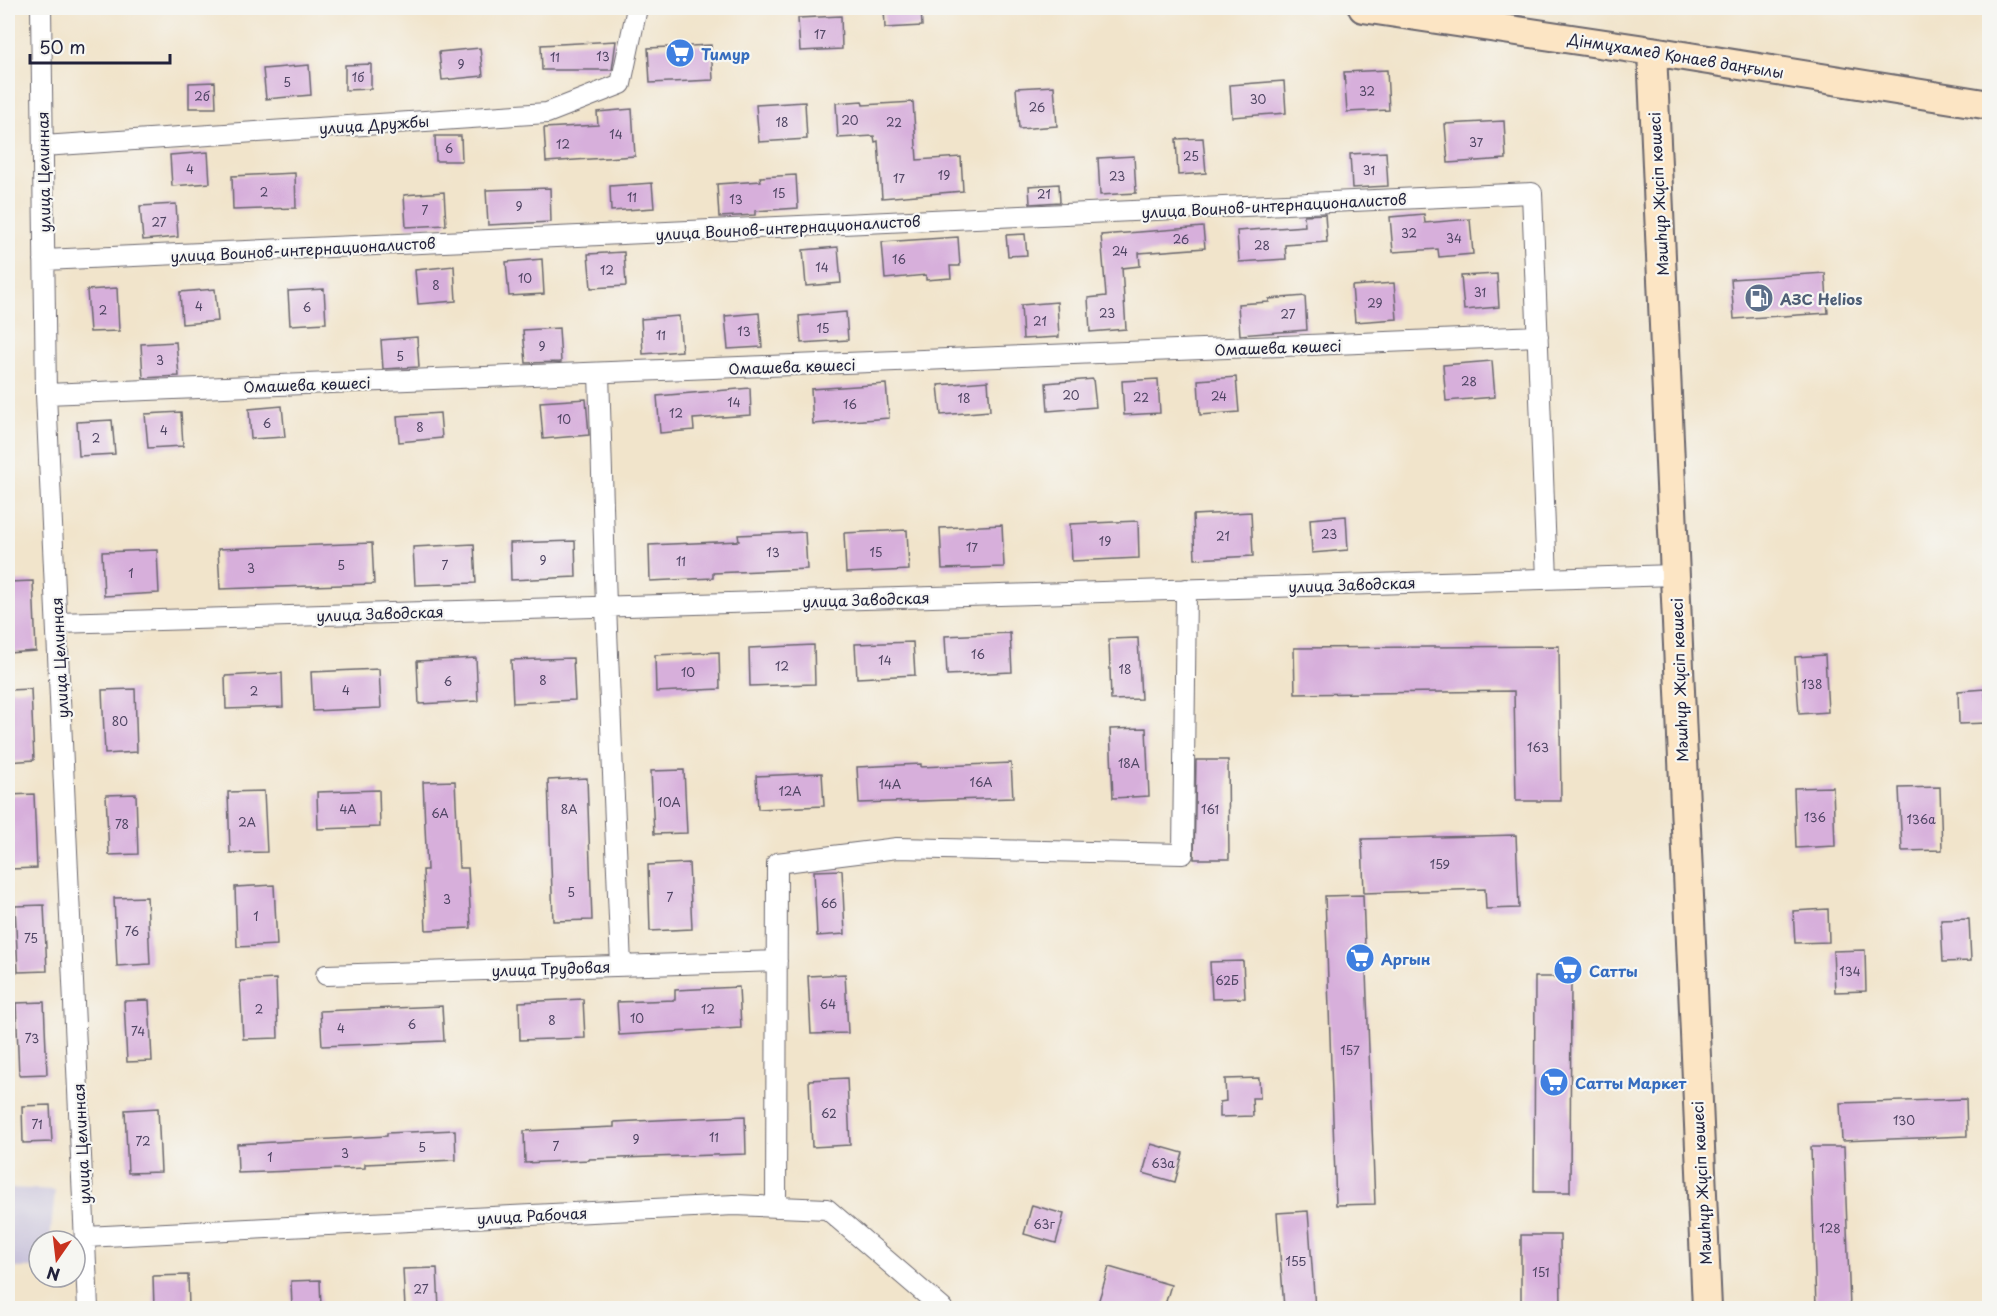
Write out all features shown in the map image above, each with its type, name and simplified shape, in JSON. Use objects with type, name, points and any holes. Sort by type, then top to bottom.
[{"type":"main road","name":"Дінмұхамед Қонаев даңғылы","points":[[1363,8],[1989,105]]},
{"type":"main road","name":"Мәшһүр Жүсіп көшесі","points":[[1652,51],[1707,1308]]},
{"type":"street","name":"улица Целинная","points":[[41,8],[46,394],[85,1229]]},
{"type":"street","name":"улица Дружбы","points":[[43,146],[547,112],[621,84],[637,8]]},
{"type":"street","name":"улица Воинов-интернационалистов","points":[[44,260],[1532,194],[1538,336]]},
{"type":"street","name":"Омашева көшесі","points":[[46,394],[1538,336]]},
{"type":"street","points":[[1538,336],[1547,579]]},
{"type":"street","points":[[599,373],[621,966]]},
{"type":"street","name":"улица Заводская","points":[[57,622],[1675,575]]},
{"type":"street","points":[[776,1207],[777,863],[897,848],[1183,854],[1186,589]]},
{"type":"street","name":"улица Трудовая","points":[[326,975],[777,961]]},
{"type":"street","name":"улица Рабочая","points":[[87,1237],[734,1205],[827,1209],[942,1308]]},
{"type":"street","name":"улица Целинная","points":[[87,1284],[88,1308]]},
{"type":"shaded area","points":[[8,1188],[55,1190],[51,1229],[27,1229],[27,1268],[8,1268]]},
{"type":"building","points":[[884,8],[921,8],[922,26],[885,28]]},
{"type":"building","points":[[841,16],[842,49],[800,51],[798,18]]},
{"type":"building","points":[[616,41],[612,70],[542,70],[541,45]]},
{"type":"building","points":[[711,45],[713,80],[650,83],[648,48]]},
{"type":"building","points":[[480,48],[483,76],[442,80],[439,52]]},
{"type":"building","points":[[371,64],[371,89],[345,90],[345,65]]},
{"type":"building","points":[[309,65],[311,95],[266,99],[263,69]]},
{"type":"building","points":[[1387,70],[1389,110],[1347,112],[1344,72]]},
{"type":"building","points":[[1284,81],[1286,113],[1232,117],[1230,85]]},
{"type":"building","points":[[215,82],[216,108],[189,108],[189,83]]},
{"type":"building","points":[[1054,86],[1057,126],[1019,129],[1016,88]]},
{"type":"building","points":[[862,101],[863,105],[913,102],[917,160],[961,157],[963,191],[882,198],[878,141],[875,142],[874,136],[838,138],[836,103]]},
{"type":"building","points":[[805,102],[807,139],[759,142],[756,105]]},
{"type":"building","points":[[632,109],[635,156],[546,162],[544,128],[598,125],[597,112]]},
{"type":"building","points":[[1504,121],[1506,159],[1448,163],[1445,124]]},
{"type":"building","points":[[435,136],[461,136],[462,161],[436,161]]},
{"type":"building","points":[[1203,138],[1206,173],[1178,175],[1176,139]]},
{"type":"building","points":[[208,152],[210,183],[172,186],[170,155]]},
{"type":"building","points":[[1386,152],[1388,186],[1352,188],[1350,154]]},
{"type":"building","points":[[1134,156],[1136,193],[1100,195],[1098,158]]},
{"type":"building","points":[[295,173],[296,208],[233,210],[232,176]]},
{"type":"building","points":[[796,175],[798,208],[755,211],[755,215],[719,217],[717,184],[761,181],[760,177]]},
{"type":"building","points":[[652,183],[654,208],[611,211],[610,186]]},
{"type":"building","points":[[1059,184],[1060,202],[1030,204],[1029,186]]},
{"type":"building","points":[[550,188],[551,222],[488,225],[486,190]]},
{"type":"building","points":[[444,192],[446,225],[406,227],[404,195]]},
{"type":"building","points":[[176,204],[178,237],[143,240],[140,206]]},
{"type":"building","points":[[1325,214],[1327,242],[1285,245],[1286,259],[1239,262],[1237,231],[1305,226],[1304,215]]},
{"type":"building","points":[[1424,214],[1425,223],[1470,219],[1473,254],[1439,257],[1438,249],[1393,252],[1390,217]]},
{"type":"building","points":[[1203,227],[1205,248],[1139,253],[1140,266],[1122,268],[1126,329],[1090,332],[1088,298],[1106,296],[1101,235]]},
{"type":"building","points":[[1025,234],[1027,255],[1008,256],[1006,235]]},
{"type":"building","points":[[958,237],[960,266],[950,266],[951,278],[926,280],[926,275],[885,279],[882,242]]},
{"type":"building","points":[[838,247],[841,283],[806,286],[803,250]]},
{"type":"building","points":[[624,252],[626,286],[591,288],[588,254]]},
{"type":"building","points":[[542,259],[544,294],[509,296],[506,262]]},
{"type":"building","points":[[454,266],[456,301],[418,304],[415,270]]},
{"type":"building","points":[[1825,273],[1828,313],[1734,319],[1731,279]]},
{"type":"building","points":[[1497,274],[1499,307],[1464,310],[1461,276]]},
{"type":"building","points":[[1394,283],[1397,319],[1355,322],[1352,286]]},
{"type":"building","points":[[117,288],[119,331],[90,332],[87,290]]},
{"type":"building","points":[[215,289],[218,321],[182,324],[180,292]]},
{"type":"building","points":[[324,289],[326,323],[290,325],[288,291]]},
{"type":"building","points":[[1305,296],[1307,330],[1240,335],[1238,304]]},
{"type":"building","points":[[1057,302],[1059,337],[1023,339],[1021,305]]},
{"type":"building","points":[[846,312],[848,340],[801,343],[799,316]]},
{"type":"building","points":[[759,313],[762,347],[728,349],[725,316]]},
{"type":"building","points":[[679,316],[682,351],[643,354],[641,319]]},
{"type":"building","points":[[559,328],[561,362],[526,363],[523,330]]},
{"type":"building","points":[[417,337],[419,367],[383,369],[381,340]]},
{"type":"building","points":[[176,342],[179,376],[143,378],[141,344]]},
{"type":"building","points":[[1492,361],[1495,397],[1446,401],[1443,365]]},
{"type":"building","points":[[1236,377],[1239,412],[1200,415],[1198,380]]},
{"type":"building","points":[[1093,379],[1096,407],[1048,411],[1046,383]]},
{"type":"building","points":[[1158,379],[1160,413],[1124,415],[1122,381]]},
{"type":"building","points":[[988,381],[990,411],[941,415],[938,385]]},
{"type":"building","points":[[886,384],[889,418],[813,424],[811,389]]},
{"type":"building","points":[[750,388],[751,415],[693,419],[694,430],[660,433],[657,396]]},
{"type":"building","points":[[586,399],[589,435],[543,439],[540,402]]},
{"type":"building","points":[[282,406],[285,437],[251,439],[249,409]]},
{"type":"building","points":[[181,412],[183,446],[148,448],[145,414]]},
{"type":"building","points":[[440,413],[442,438],[399,442],[397,416]]},
{"type":"building","points":[[112,420],[115,454],[79,456],[77,422]]},
{"type":"building","points":[[1251,512],[1253,556],[1195,559],[1193,515]]},
{"type":"building","points":[[1346,516],[1348,550],[1312,553],[1310,519]]},
{"type":"building","points":[[1138,521],[1139,558],[1072,561],[1070,524]]},
{"type":"building","points":[[1002,525],[1004,567],[942,569],[940,528]]},
{"type":"building","points":[[907,530],[909,570],[846,573],[844,533]]},
{"type":"building","points":[[805,532],[807,569],[713,573],[713,578],[650,581],[649,545],[739,541],[738,535]]},
{"type":"building","points":[[575,541],[576,577],[511,580],[510,543]]},
{"type":"building","points":[[372,543],[374,584],[220,589],[218,549]]},
{"type":"building","points":[[474,544],[476,583],[415,585],[413,547]]},
{"type":"building","points":[[157,550],[159,593],[104,596],[102,552]]},
{"type":"building","points":[[33,581],[36,651],[8,653],[8,582]]},
{"type":"building","points":[[1010,633],[1012,672],[947,675],[945,636]]},
{"type":"building","points":[[1138,638],[1141,699],[1111,700],[1109,639]]},
{"type":"building","points":[[913,642],[915,675],[857,678],[855,644]]},
{"type":"building","points":[[814,645],[815,684],[750,686],[749,648]]},
{"type":"building","points":[[1559,646],[1561,801],[1516,801],[1514,691],[1295,694],[1294,648]]},
{"type":"building","points":[[719,652],[720,689],[656,692],[655,655]]},
{"type":"building","points":[[1825,655],[1828,712],[1799,714],[1795,657]]},
{"type":"building","points":[[476,658],[478,701],[419,704],[417,661]]},
{"type":"building","points":[[573,658],[575,700],[513,703],[511,660]]},
{"type":"building","points":[[379,669],[381,708],[313,711],[311,672]]},
{"type":"building","points":[[282,673],[283,707],[226,709],[225,676]]},
{"type":"building","points":[[31,689],[34,760],[8,762],[8,690]]},
{"type":"building","points":[[135,689],[137,752],[105,754],[102,690]]},
{"type":"building","points":[[1985,689],[1987,723],[1959,724],[1958,691]]},
{"type":"building","points":[[1146,728],[1149,796],[1113,798],[1110,729]]},
{"type":"building","points":[[1196,760],[1228,760],[1229,859],[1194,859]]},
{"type":"building","points":[[1011,763],[1013,798],[859,803],[857,767]]},
{"type":"building","points":[[684,770],[687,833],[654,834],[651,771]]},
{"type":"building","points":[[822,773],[824,806],[758,809],[756,776]]},
{"type":"building","points":[[587,778],[592,920],[553,921],[548,780]]},
{"type":"building","points":[[455,781],[459,868],[468,868],[471,928],[426,930],[423,870],[427,870],[423,782]]},
{"type":"building","points":[[1833,787],[1835,846],[1796,848],[1794,788]]},
{"type":"building","points":[[1940,787],[1942,850],[1902,851],[1899,788]]},
{"type":"building","points":[[379,790],[380,827],[318,829],[317,792]]},
{"type":"building","points":[[264,791],[267,852],[230,853],[228,792]]},
{"type":"building","points":[[34,794],[37,868],[10,869],[8,795]]},
{"type":"building","points":[[136,794],[138,854],[109,855],[106,795]]},
{"type":"building","points":[[1516,835],[1519,908],[1486,909],[1485,889],[1364,893],[1362,839]]},
{"type":"building","points":[[689,863],[692,929],[650,931],[648,865]]},
{"type":"building","points":[[842,870],[845,934],[817,936],[814,871]]},
{"type":"building","points":[[274,885],[277,945],[237,947],[235,887]]},
{"type":"building","points":[[1363,895],[1375,1204],[1336,1205],[1325,896]]},
{"type":"building","points":[[147,897],[150,964],[117,966],[114,898]]},
{"type":"building","points":[[44,905],[47,971],[18,972],[15,906]]},
{"type":"building","points":[[1828,909],[1829,942],[1795,943],[1793,911]]},
{"type":"building","points":[[1969,919],[1971,961],[1943,962],[1941,920]]},
{"type":"building","points":[[1865,950],[1866,991],[1835,992],[1833,951]]},
{"type":"building","points":[[1243,961],[1245,998],[1212,999],[1210,962]]},
{"type":"building","points":[[845,974],[848,1033],[811,1034],[808,976]]},
{"type":"building","points":[[1535,977],[1571,977],[1570,1192],[1534,1192]]},
{"type":"building","points":[[276,979],[278,1038],[243,1039],[240,981]]},
{"type":"building","points":[[739,987],[741,1028],[619,1035],[617,1002],[675,1000],[675,990]]},
{"type":"building","points":[[583,999],[585,1038],[520,1040],[519,1002]]},
{"type":"building","points":[[149,1000],[152,1061],[127,1062],[124,1001]]},
{"type":"building","points":[[44,1002],[47,1074],[19,1075],[16,1003]]},
{"type":"building","points":[[442,1006],[444,1041],[322,1046],[320,1011]]},
{"type":"building","points":[[847,1078],[850,1145],[812,1147],[809,1080]]},
{"type":"building","points":[[1259,1078],[1260,1098],[1252,1098],[1253,1116],[1220,1117],[1220,1102],[1226,1101],[1225,1079]]},
{"type":"building","points":[[1966,1099],[1967,1136],[1842,1141],[1840,1103]]},
{"type":"building","points":[[50,1105],[52,1142],[23,1143],[22,1106]]},
{"type":"building","points":[[158,1108],[161,1172],[128,1173],[125,1110]]},
{"type":"building","points":[[745,1116],[746,1154],[525,1163],[524,1131],[614,1127],[614,1122]]},
{"type":"building","points":[[455,1130],[456,1160],[365,1164],[365,1168],[238,1173],[237,1144]]},
{"type":"building","points":[[1151,1144],[1183,1153],[1175,1182],[1143,1173]]},
{"type":"building","points":[[1811,1147],[1844,1147],[1850,1308],[1816,1308]]},
{"type":"building","points":[[1032,1205],[1064,1214],[1056,1243],[1024,1234]]},
{"type":"building","points":[[1308,1211],[1315,1308],[1284,1308],[1277,1213]]},
{"type":"building","points":[[1521,1235],[1560,1235],[1561,1308],[1521,1308]]},
{"type":"building","points":[[1109,1267],[1171,1285],[1164,1308],[1097,1306]]},
{"type":"building","points":[[437,1268],[439,1308],[405,1308],[403,1269]]},
{"type":"building","points":[[188,1275],[189,1308],[154,1308],[153,1276]]},
{"type":"building","points":[[320,1280],[321,1308],[292,1308],[291,1281]]},
{"type":"place","name":"Тимур","points":[[680,53]]},
{"type":"place","name":"АЗС Helios","points":[[1759,298]]},
{"type":"place","name":"Аргын","points":[[1360,958]]},
{"type":"place","name":"Сатты","points":[[1568,970]]},
{"type":"place","name":"Сатты Маркет","points":[[1554,1082]]}]
